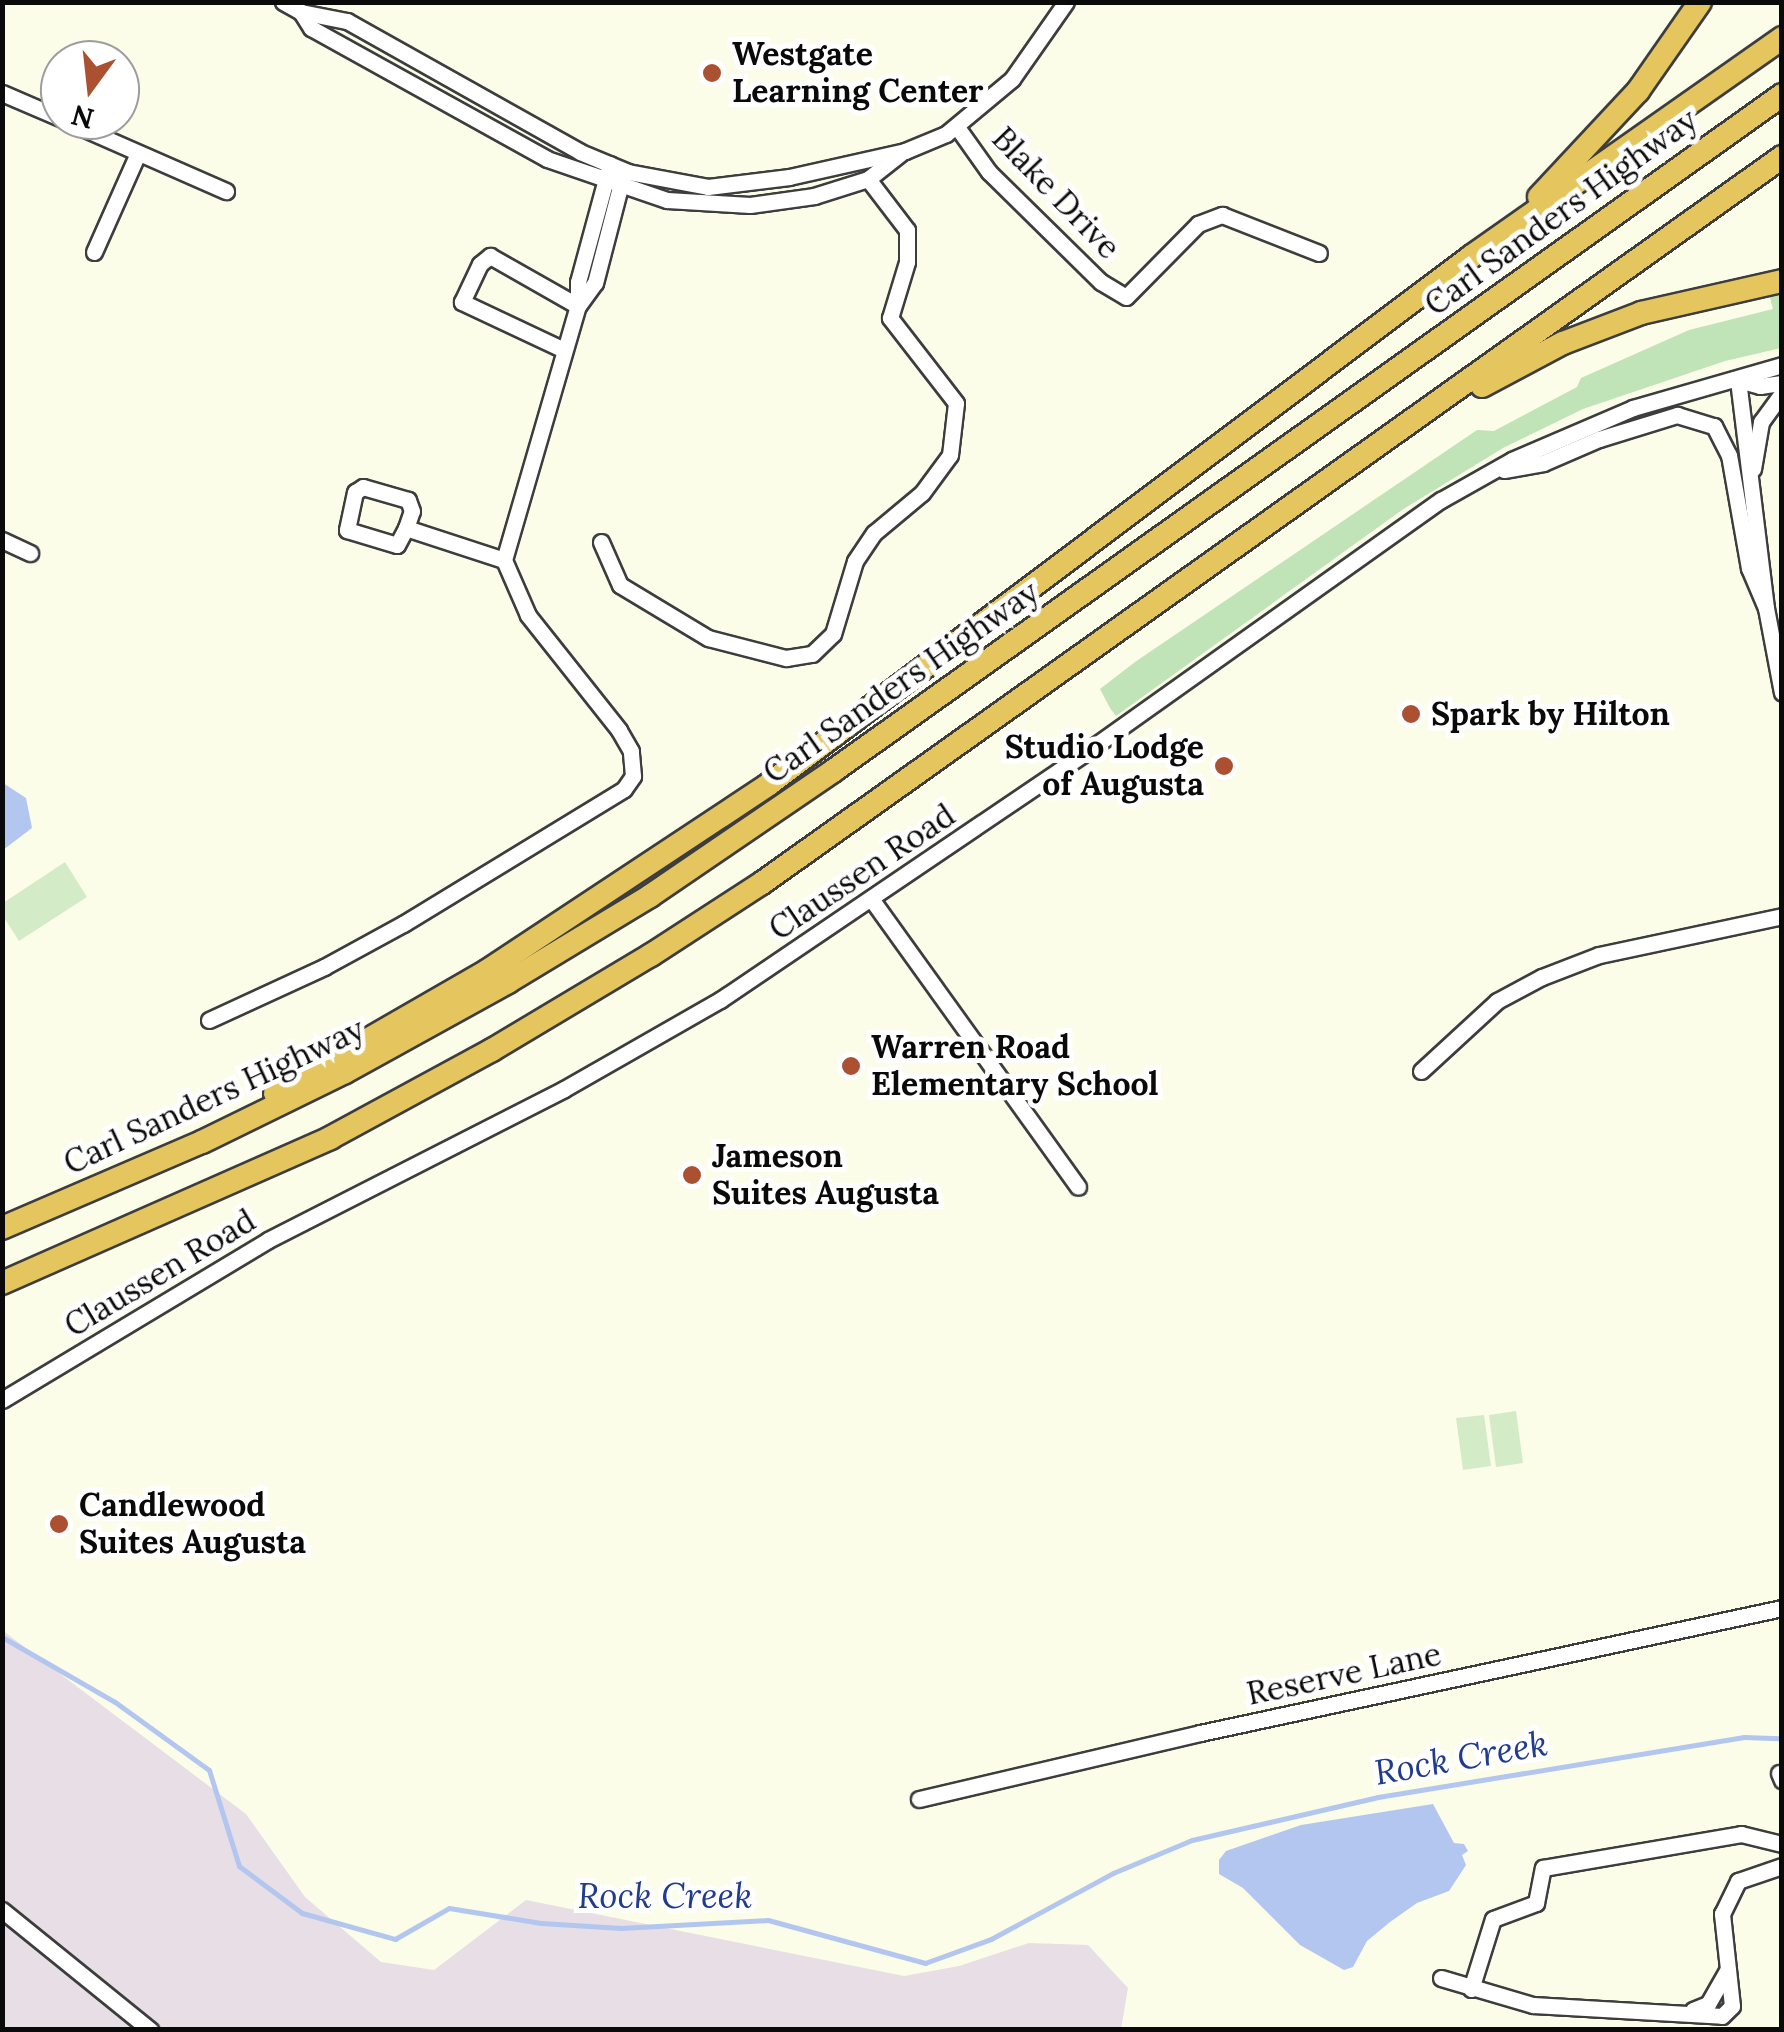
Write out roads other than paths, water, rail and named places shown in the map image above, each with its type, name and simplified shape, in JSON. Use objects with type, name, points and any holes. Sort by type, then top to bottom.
[{"type":"highway","points":[[1472,256],[1608,128],[1700,2]]},
{"type":"highway","points":[[202,1142],[308,1071],[487,971],[769,784],[1472,256],[1782,38]]},
{"type":"highway","name":"Carl Sanders Highway","points":[[2,1228],[202,1142],[463,1008],[722,848],[1782,95]]},
{"type":"highway","points":[[2,1283],[210,1195],[330,1138],[492,1050],[652,956],[762,883],[1782,157]]},
{"type":"highway","points":[[1378,444],[1562,343],[1686,300],[1782,281]]},
{"type":"street","points":[[283,2],[301,12],[348,21],[580,152],[615,176],[666,200],[750,204],[814,196],[868,179],[904,151]]},
{"type":"street","points":[[301,12],[311,28],[547,159],[615,176],[708,187],[789,176],[904,151],[957,127],[1012,79],[1066,2]]},
{"type":"street","points":[[2,93],[40,109]]},
{"type":"street","name":"Blake Drive","points":[[957,127],[989,172],[1102,282],[1126,296],[1198,224],[1222,215],[1319,253]]},
{"type":"street","points":[[109,140],[226,191]]},
{"type":"street","points":[[94,252],[138,153]]},
{"type":"street","points":[[209,1020],[324,967],[403,924],[624,789],[633,776],[631,751],[619,730],[528,615],[504,560],[578,306],[578,282],[615,176]]},
{"type":"street","points":[[600,542],[620,584],[708,638],[786,658],[812,654],[833,634],[855,560],[874,532],[922,493],[950,455],[956,403],[890,318],[907,262],[907,230],[868,179]]},
{"type":"street","points":[[564,350],[462,302],[480,264],[490,256],[578,306]]},
{"type":"street","name":"Claussen Road","points":[[2,1400],[268,1240],[610,1064],[720,1000],[872,900],[1390,533],[1490,473],[1633,408],[1738,380],[1755,369],[1782,365]]},
{"type":"street","points":[[1738,380],[1766,608],[1782,693]]},
{"type":"street","name":"Claussen Road","points":[[1738,380],[1760,386],[1782,383]]},
{"type":"street","points":[[1751,478],[1761,422],[1782,393]]},
{"type":"street","points":[[1490,473],[1544,464],[1599,439],[1677,416],[1704,420],[1721,434],[1730,455],[1748,568],[1766,608]]},
{"type":"street","points":[[362,487],[408,500],[412,511],[406,528],[397,545],[347,530],[355,492],[362,487]]},
{"type":"street","points":[[406,528],[504,560]]},
{"type":"street","points":[[2,540],[30,553]]},
{"type":"street","points":[[872,900],[1078,1187]]},
{"type":"street","points":[[1421,1072],[1497,1001],[1542,978],[1599,956],[1782,916]]},
{"type":"street","name":"Reserve Lane","points":[[919,1799],[1200,1732],[1782,1608]]},
{"type":"street","points":[[1471,1988],[1493,1919],[1536,1903],[1543,1868],[1741,1834],[1782,1844]]},
{"type":"street","points":[[1441,1978],[1533,2005],[1722,2016],[1730,2011],[1722,1914],[1738,1881],[1782,1866]]},
{"type":"street","points":[[2,1910],[150,2030]]},
{"type":"water","points":[[3,783],[26,798],[32,828],[3,850]]},
{"type":"water","points":[[1433,1804],[1454,1843],[1464,1844],[1468,1851],[1462,1855],[1466,1865],[1449,1891],[1417,1903],[1390,1922],[1367,1941],[1353,1967],[1344,1970],[1300,1945],[1243,1888],[1219,1874],[1219,1860],[1226,1851],[1301,1825]]},
{"type":"waterway","name":"Rock Creek","points":[[2,1637],[115,1702],[209,1770],[239,1866],[302,1913],[395,1939],[449,1908],[541,1923],[621,1928],[768,1920],[925,1963],[991,1939],[1113,1873],[1192,1840],[1378,1797],[1744,1737],[1782,1738]]},
{"type":"place","name":"Westgate Learning Center","points":[[712,73]]},
{"type":"place","name":"Spark by Hilton","points":[[1411,714]]},
{"type":"place","name":"Studio Lodge of Augusta","points":[[1224,766]]},
{"type":"place","name":"Warren Road Elementary School","points":[[851,1066]]},
{"type":"place","name":"Jameson Suites Augusta","points":[[692,1175]]},
{"type":"place","name":"Candlewood Suites Augusta","points":[[59,1524]]}]
